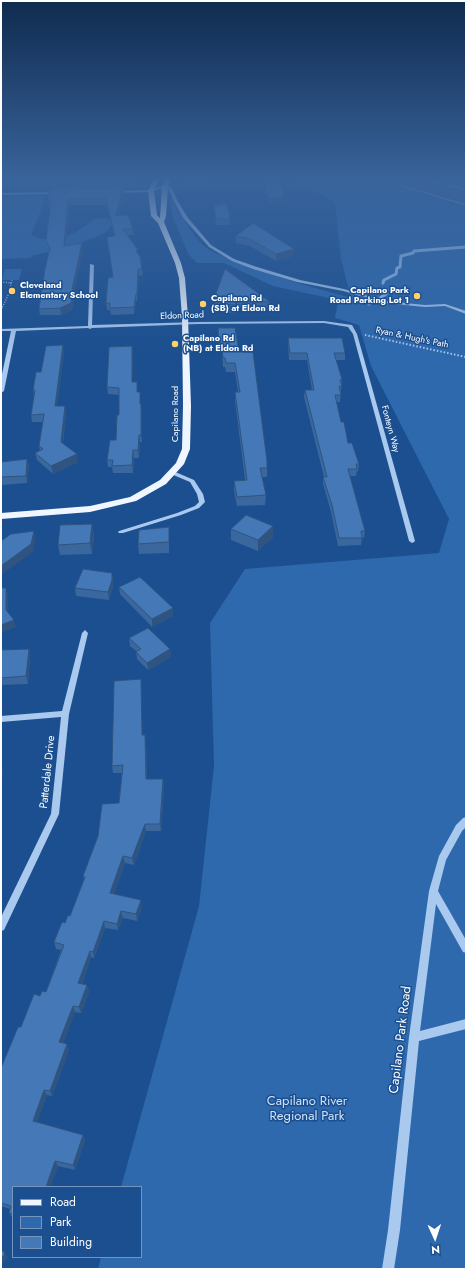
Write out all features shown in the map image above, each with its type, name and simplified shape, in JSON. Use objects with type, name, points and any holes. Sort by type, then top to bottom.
[{"type":"main road","name":"Capilano Road","points":[[1,516],[90,508],[116,504],[133,499],[149,491],[163,482],[180,464],[186,449],[185,324],[182,278],[178,263],[167,237]]},
{"type":"street","points":[[202,237],[218,252],[233,260],[299,281],[344,290],[385,302],[425,306],[446,305],[466,313]]},
{"type":"street","points":[[90,328],[92,265]]},
{"type":"street","name":"Eldon Road","points":[[1,330],[185,324],[324,322],[347,325]]},
{"type":"street","name":"Fonteyn Way","points":[[347,325],[353,328],[356,334],[412,541]]},
{"type":"street","points":[[1,391],[14,330]]},
{"type":"street","points":[[121,532],[179,514],[197,507],[202,502],[200,494],[192,481],[173,473]]},
{"type":"street","name":"Patterdale Drive","points":[[1,927],[55,814],[65,714],[84,633]]},
{"type":"street","points":[[1,719],[65,714]]},
{"type":"street","name":"Capilano Park Road","points":[[388,1269],[394,1230],[414,1037],[433,891],[442,859],[459,828],[466,821]]},
{"type":"street","points":[[433,891],[466,949]]},
{"type":"street","points":[[414,1037],[466,1024]]},
{"type":"path","points":[[1,309],[10,291],[12,280]]},
{"type":"path","points":[[1,282],[11,283]]},
{"type":"path","name":"Ryan & Hugh's Path","points":[[356,334],[428,347],[466,357]]},
{"type":"green space","points":[[1,237],[37,237],[41,239],[95,237],[68,248],[34,255],[30,258],[1,259]]},
{"type":"green space","name":"Capilano River Regional Park","points":[[182,237],[196,237],[205,247],[215,253],[294,282],[351,298],[341,259],[339,237],[466,237],[466,1269],[98,1269],[101,1258],[142,1258],[142,1186],[121,1186],[199,906],[214,766],[210,623],[245,569],[439,553],[449,519],[371,366],[359,325],[335,318],[338,302],[329,298],[273,286],[224,263],[197,263],[189,255]]},
{"type":"green space","points":[[5,269],[22,269],[19,280],[2,280]]},
{"type":"building","points":[[46,237],[65,237],[64,246],[82,243],[72,289],[71,303],[60,308],[39,309],[50,248],[46,241]]},
{"type":"building","points":[[107,237],[129,237],[138,250],[136,251],[140,256],[142,269],[138,269],[137,294],[134,307],[110,308],[110,303],[106,303],[108,278],[113,277]]},
{"type":"building","points":[[242,237],[275,237],[294,249],[276,254],[250,239]]},
{"type":"building","points":[[225,269],[270,302],[237,300],[235,305],[222,304],[223,300],[214,299]]},
{"type":"building","points":[[218,328],[235,328],[239,352],[253,352],[267,461],[267,468],[260,468],[266,495],[237,497],[234,481],[247,480],[235,392],[240,392],[235,363],[226,363],[225,358],[223,358],[221,342],[219,342]]},
{"type":"building","points":[[288,338],[342,338],[345,353],[334,353],[342,379],[340,380],[342,386],[339,386],[341,395],[335,395],[341,422],[344,422],[348,443],[352,443],[359,464],[356,464],[357,469],[348,469],[365,531],[361,531],[362,538],[339,538],[332,505],[323,477],[327,477],[305,390],[314,390],[307,353],[290,353]]},
{"type":"building","points":[[63,345],[55,406],[65,406],[61,442],[77,454],[51,466],[35,453],[43,449],[39,446],[44,414],[31,415],[35,390],[33,390],[36,372],[41,372],[46,346]]},
{"type":"building","points":[[132,346],[132,382],[137,382],[137,392],[140,392],[141,435],[139,435],[138,450],[133,450],[132,465],[112,466],[113,460],[107,460],[110,440],[116,440],[117,415],[119,415],[119,388],[107,387],[109,347]]},
{"type":"building","points":[[27,459],[26,476],[1,477],[1,462]]},
{"type":"building","points":[[246,515],[273,526],[258,540],[231,529]]},
{"type":"building","points":[[92,524],[90,543],[58,545],[60,525]]},
{"type":"building","points":[[169,527],[169,542],[138,544],[139,530]]},
{"type":"building","points":[[34,531],[31,544],[1,566],[1,541],[11,534]]},
{"type":"building","points":[[83,569],[112,573],[112,580],[108,592],[75,588]]},
{"type":"building","points":[[140,577],[173,608],[152,619],[119,587]]},
{"type":"building","points":[[1,588],[6,588],[6,610],[14,620],[1,625]]},
{"type":"building","points":[[148,628],[170,649],[147,663],[136,652],[141,649],[129,638]]},
{"type":"building","points":[[29,649],[26,676],[1,678],[1,650]]},
{"type":"building","points":[[141,679],[142,735],[145,735],[146,779],[163,779],[160,824],[145,824],[132,858],[123,856],[110,893],[141,900],[136,914],[121,911],[117,924],[104,921],[93,952],[90,951],[78,983],[87,985],[79,1007],[73,1006],[59,1042],[67,1044],[50,1091],[44,1090],[33,1121],[83,1135],[73,1165],[55,1161],[46,1186],[12,1186],[12,1214],[9,1213],[11,1206],[1,1203],[1,1068],[18,1027],[21,1027],[34,994],[40,996],[42,991],[46,992],[64,945],[54,942],[62,922],[65,923],[68,915],[70,916],[85,877],[83,876],[98,836],[102,804],[119,803],[123,765],[112,766],[114,681]]},
{"type":"building","points":[[1,1248],[5,1254],[1,1258]]},
{"type":"waterway","points":[[383,283],[384,280],[396,274],[397,268],[400,267],[401,256],[413,253],[414,251],[466,247]]},
{"type":"waterway","points":[[380,298],[386,294],[387,290]]},
{"type":"waterway","points":[[369,304],[373,301]]},
{"type":"place","name":"Cleveland Elementary School","points":[[12,291]]},
{"type":"place","name":"Capilano Park Road Parking Lot 1","points":[[417,296]]},
{"type":"place","name":"Capilano Rd (SB) at Eldon Rd","points":[[203,304]]},
{"type":"place","name":"Capilano Rd (NB) at Eldon Rd","points":[[175,344]]}]
